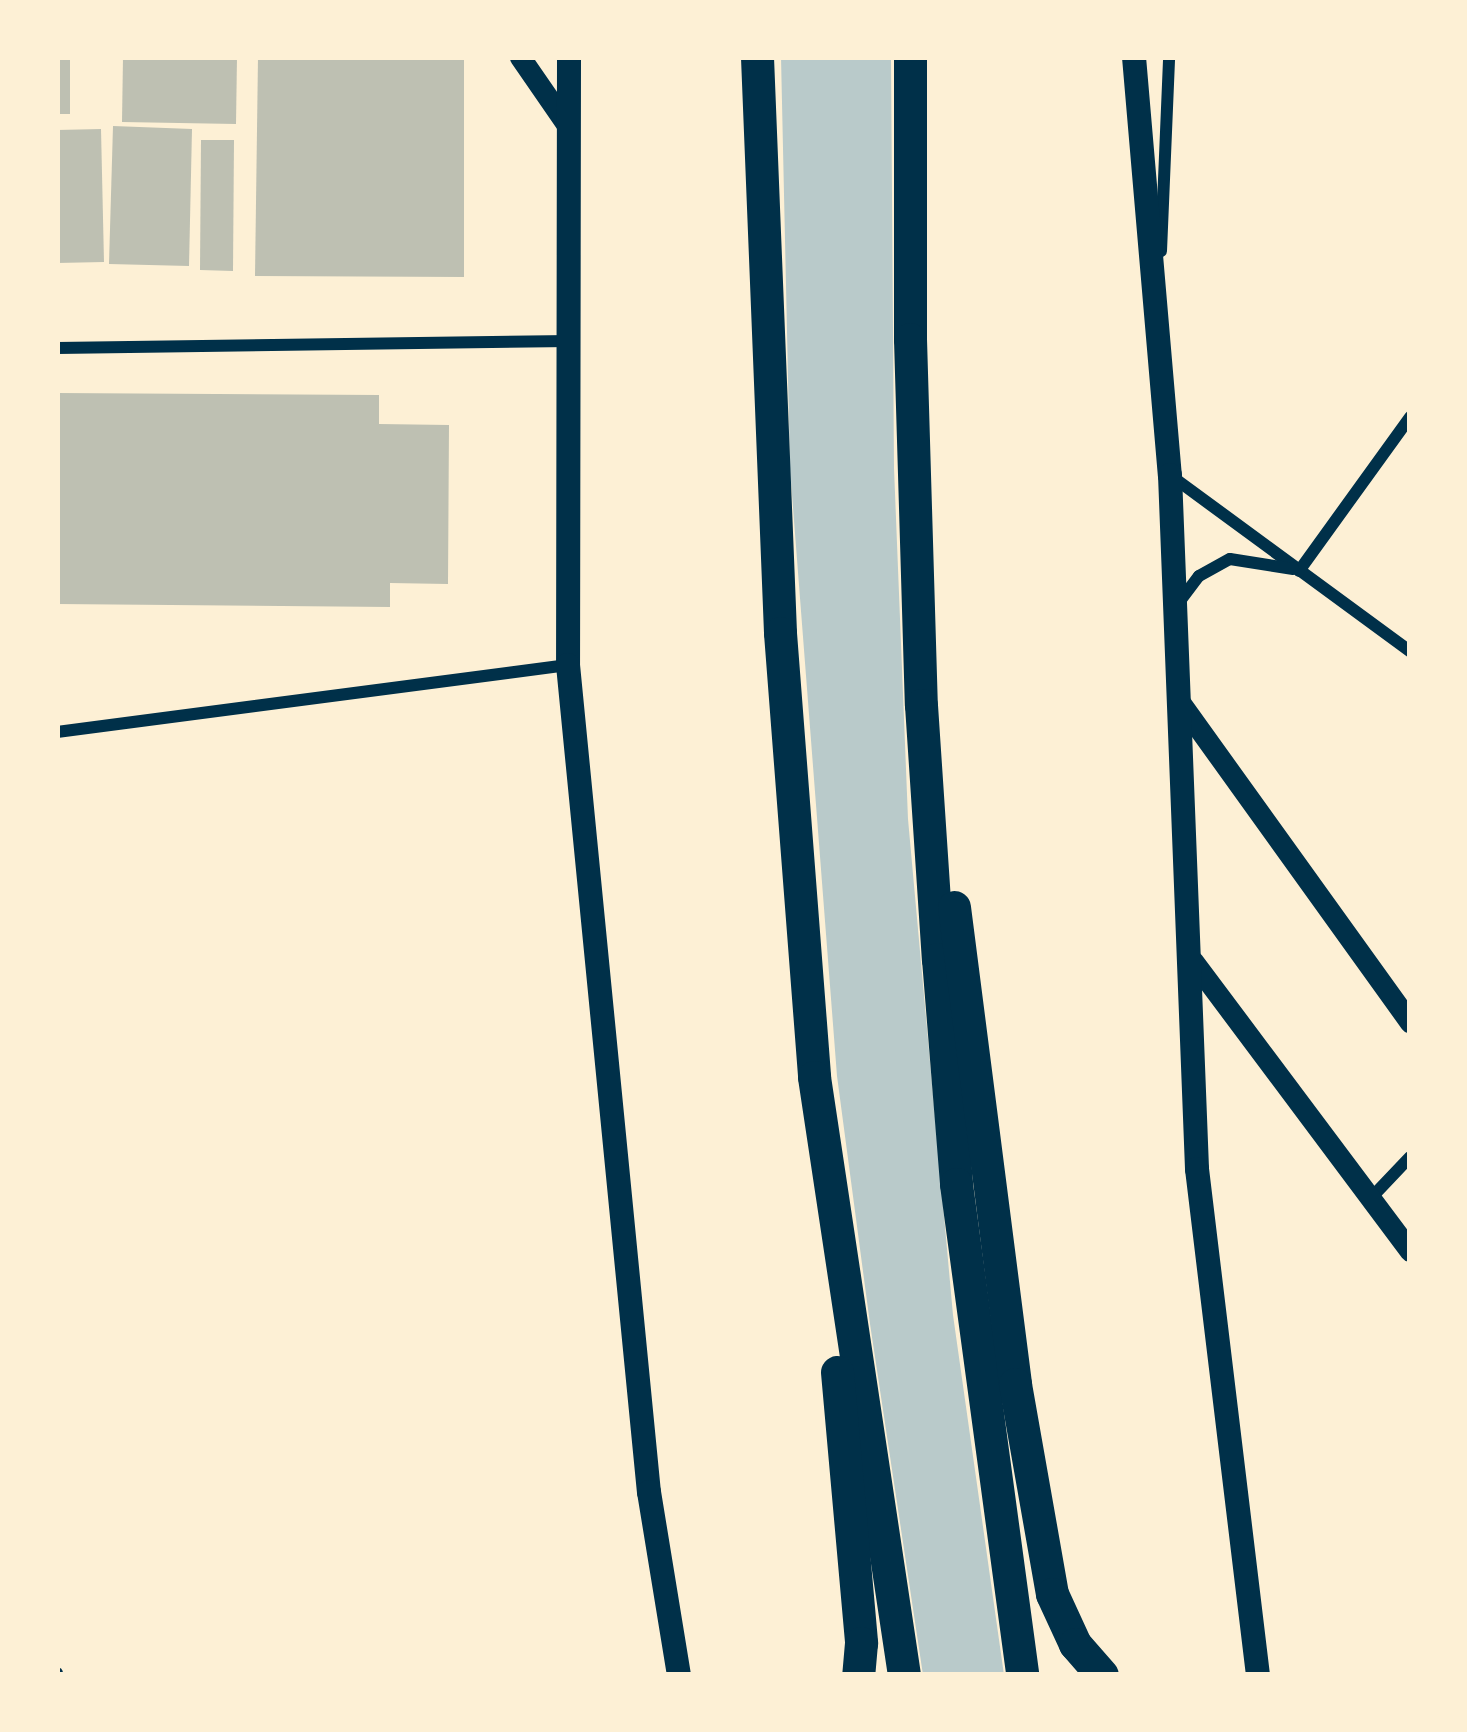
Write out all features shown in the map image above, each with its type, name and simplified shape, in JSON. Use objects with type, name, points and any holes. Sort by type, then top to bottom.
[{"type":"highway","points":[[757,57],[780,633],[861,1642],[858,1675]]},
{"type":"highway","points":[[910,57],[910,340],[921,705],[956,1184],[1022,1675]]},
{"type":"highway","points":[[921,705],[964,974],[1015,1384],[1052,1594],[1075,1644],[1102,1675]]},
{"type":"highway","points":[[814,1077],[904,1675]]},
{"type":"main road","points":[[569,57],[568,665],[649,1492],[679,1675]]},
{"type":"main road","points":[[1134,57],[1159,300],[1170,475],[1198,1169],[1258,1675]]},
{"type":"street","points":[[520,57],[569,128]]},
{"type":"street","points":[[1159,300],[1169,57]]},
{"type":"street","points":[[57,349],[570,341]]},
{"type":"street","points":[[1300,572],[1410,417]]},
{"type":"street","points":[[1170,475],[1410,651]]},
{"type":"street","points":[[1177,604],[1199,576],[1230,559],[1300,572]]},
{"type":"street","points":[[57,732],[568,665]]},
{"type":"street","points":[[1179,701],[1410,1023]]},
{"type":"street","points":[[1193,961],[1410,1251]]},
{"type":"street","points":[[1372,1197],[1410,1157]]},
{"type":"shaded area","points":[[781,57],[891,57],[894,468],[908,819],[953,1315],[1004,1675],[923,1675],[870,1324],[837,1076],[790,469]]},
{"type":"building","points":[[57,57],[70,57],[70,114],[57,114]]},
{"type":"building","points":[[123,57],[237,57],[236,124],[122,122]]},
{"type":"building","points":[[258,57],[464,57],[464,277],[255,276]]},
{"type":"building","points":[[113,126],[192,129],[189,266],[109,264]]},
{"type":"building","points":[[101,129],[104,262],[57,263],[57,130]]},
{"type":"building","points":[[201,140],[234,140],[233,271],[200,270]]},
{"type":"building","points":[[57,393],[379,395],[379,424],[449,425],[448,584],[390,583],[390,607],[57,604]]}]
